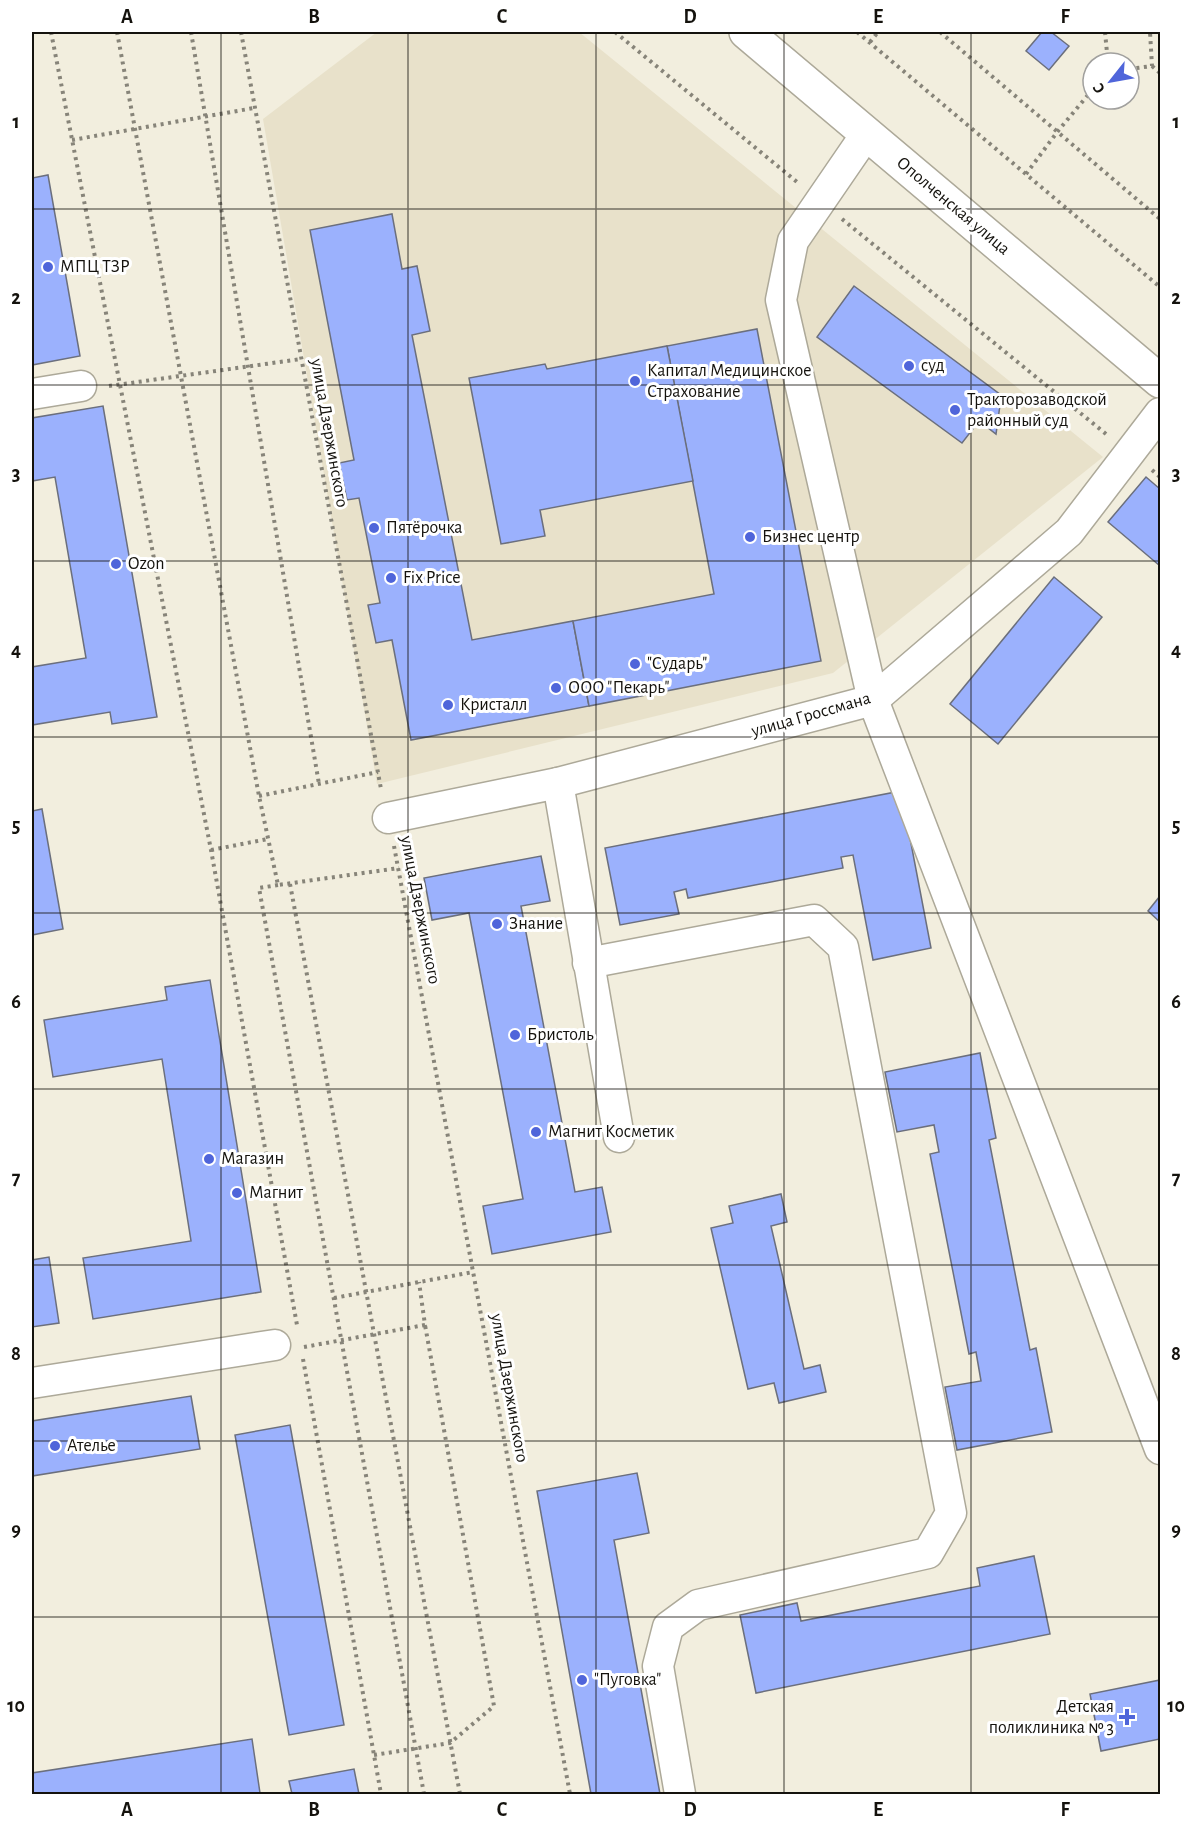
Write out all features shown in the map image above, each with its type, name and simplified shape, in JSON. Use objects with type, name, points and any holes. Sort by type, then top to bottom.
[{"type":"main road","name":"Ополченская улица","points":[[746,32],[1161,381]]},
{"type":"street","points":[[867,133],[792,241],[781,300],[873,700],[1161,1449]]},
{"type":"street","points":[[32,394],[81,386]]},
{"type":"street","name":"улица Гроссмана","points":[[388,818],[558,783],[873,700],[1069,532],[1161,412]]},
{"type":"street","points":[[558,783],[618,1137]]},
{"type":"street","points":[[588,963],[814,920],[843,947],[951,1513],[928,1553],[698,1605],[668,1627],[658,1666],[680,1794]]},
{"type":"street","points":[[32,1383],[288,1346]]},
{"type":"path","points":[[51,32],[211,850],[268,839]]},
{"type":"path","points":[[117,32],[259,796],[278,885]]},
{"type":"path","points":[[190,32],[319,784]]},
{"type":"path","name":"улица Дзержинского","points":[[241,32],[378,772],[399,868],[570,1794]]},
{"type":"path","points":[[615,32],[1161,477]]},
{"type":"path","points":[[857,32],[1161,287]]},
{"type":"path","points":[[870,42],[878,32]]},
{"type":"path","points":[[940,32],[1161,219]]},
{"type":"path","points":[[1105,32],[1107,51]]},
{"type":"path","points":[[1150,32],[1152,66]]},
{"type":"path","points":[[1141,67],[1152,66],[1161,73]]},
{"type":"path","points":[[1026,174],[1081,103]]},
{"type":"path","points":[[72,140],[255,108]]},
{"type":"path","points":[[120,386],[302,359]]},
{"type":"path","points":[[259,796],[378,772]]},
{"type":"path","points":[[399,868],[259,888],[424,1794]]},
{"type":"path","points":[[290,884],[460,1794]]},
{"type":"path","points":[[334,1298],[473,1272]]},
{"type":"path","points":[[374,1755],[450,1743],[494,1706],[419,1282]]},
{"type":"path","points":[[288,1346],[341,1340],[425,1325]]},
{"type":"shaded area","points":[[377,32],[579,32],[1103,457],[833,673],[377,784],[263,119]]},
{"type":"building","points":[[1042,32],[1051,32],[1069,46],[1049,70],[1026,51]]},
{"type":"building","name":"МПЦ ТЗР","points":[[48,175],[80,356],[32,365],[32,178]]},
{"type":"building","points":[[392,214],[402,269],[417,266],[430,331],[412,335],[472,640],[573,621],[589,706],[411,740],[392,640],[376,643],[368,605],[380,603],[359,498],[347,500],[339,463],[354,460],[310,230]]},
{"type":"building","name":"суд","points":[[854,286],[1001,395],[996,403],[1000,405],[996,434],[979,421],[962,443],[817,337]]},
{"type":"building","name":"Бизнес центр","points":[[757,329],[821,661],[589,706],[573,621],[714,594],[667,346]]},
{"type":"building","points":[[667,346],[693,481],[540,510],[545,536],[501,544],[469,378],[545,364],[547,369]]},
{"type":"building","points":[[103,406],[157,717],[112,724],[110,712],[32,725],[32,667],[86,658],[55,477],[32,481],[32,418]]},
{"type":"building","points":[[1146,477],[1160,489],[1160,566],[1108,522]]},
{"type":"building","points":[[1054,577],[1102,617],[998,744],[950,704]]},
{"type":"building","points":[[901,791],[931,948],[873,960],[853,855],[841,857],[843,868],[688,898],[686,889],[674,892],[679,914],[620,925],[605,848]]},
{"type":"building","points":[[42,809],[63,929],[32,935],[32,811]]},
{"type":"building","points":[[541,856],[550,901],[521,906],[575,1192],[602,1187],[611,1232],[492,1254],[483,1206],[523,1199],[469,913],[432,920],[424,878]]},
{"type":"building","points":[[1160,896],[1160,922],[1148,911]]},
{"type":"building","name":"Магазин","points":[[210,980],[261,1292],[93,1319],[83,1258],[191,1241],[162,1059],[53,1077],[44,1020],[167,1000],[165,987]]},
{"type":"building","points":[[980,1053],[996,1138],[989,1140],[1030,1350],[1036,1348],[1052,1432],[957,1450],[945,1387],[981,1381],[976,1352],[969,1354],[930,1154],[939,1152],[934,1125],[897,1132],[885,1072]]},
{"type":"building","points":[[781,1194],[787,1222],[771,1226],[804,1369],[820,1365],[826,1392],[779,1403],[774,1383],[748,1389],[711,1228],[733,1223],[729,1206]]},
{"type":"building","points":[[49,1257],[59,1323],[32,1327],[32,1260]]},
{"type":"building","points":[[191,1396],[200,1449],[32,1476],[32,1421]]},
{"type":"building","points":[[290,1425],[344,1725],[289,1735],[235,1435]]},
{"type":"building","points":[[637,1473],[649,1533],[614,1540],[660,1794],[591,1794],[537,1491]]},
{"type":"building","points":[[1034,1556],[1050,1634],[756,1693],[740,1615],[797,1603],[801,1621],[980,1586],[977,1568]]},
{"type":"building","name":"Детская поликлиника № 3","points":[[1160,1680],[1160,1739],[1101,1751],[1090,1694]]},
{"type":"building","points":[[252,1739],[260,1793],[32,1794],[32,1773]]},
{"type":"building","points":[[354,1769],[359,1794],[292,1794],[289,1781]]},
{"type":"place","name":"МПЦ ТЗР","points":[[48,267]]},
{"type":"place","name":"суд","points":[[909,366]]},
{"type":"place","name":"Капитал Медицинское Страхование","points":[[635,381]]},
{"type":"place","name":"Тракторозаводской районный суд","points":[[955,410]]},
{"type":"place","name":"Пятёрочка","points":[[374,528]]},
{"type":"place","name":"Бизнес центр","points":[[750,537]]},
{"type":"place","name":"Ozon","points":[[116,564]]},
{"type":"place","name":"Fix Price","points":[[391,578]]},
{"type":"place","name":"\"Сударь\"","points":[[635,664]]},
{"type":"place","name":"ООО \"Пекарь\"","points":[[556,688]]},
{"type":"place","name":"Кристалл","points":[[448,705]]},
{"type":"place","name":"Знание","points":[[497,924]]},
{"type":"place","name":"Бристоль","points":[[515,1035]]},
{"type":"place","name":"Магнит Косметик","points":[[536,1132]]},
{"type":"place","name":"Магазин","points":[[209,1159]]},
{"type":"place","name":"Магнит","points":[[237,1193]]},
{"type":"place","name":"Ателье","points":[[55,1446]]},
{"type":"place","name":"\"Пуговка\"","points":[[582,1680]]},
{"type":"place","name":"Детская поликлиника № 3","points":[[1127,1717]]}]
